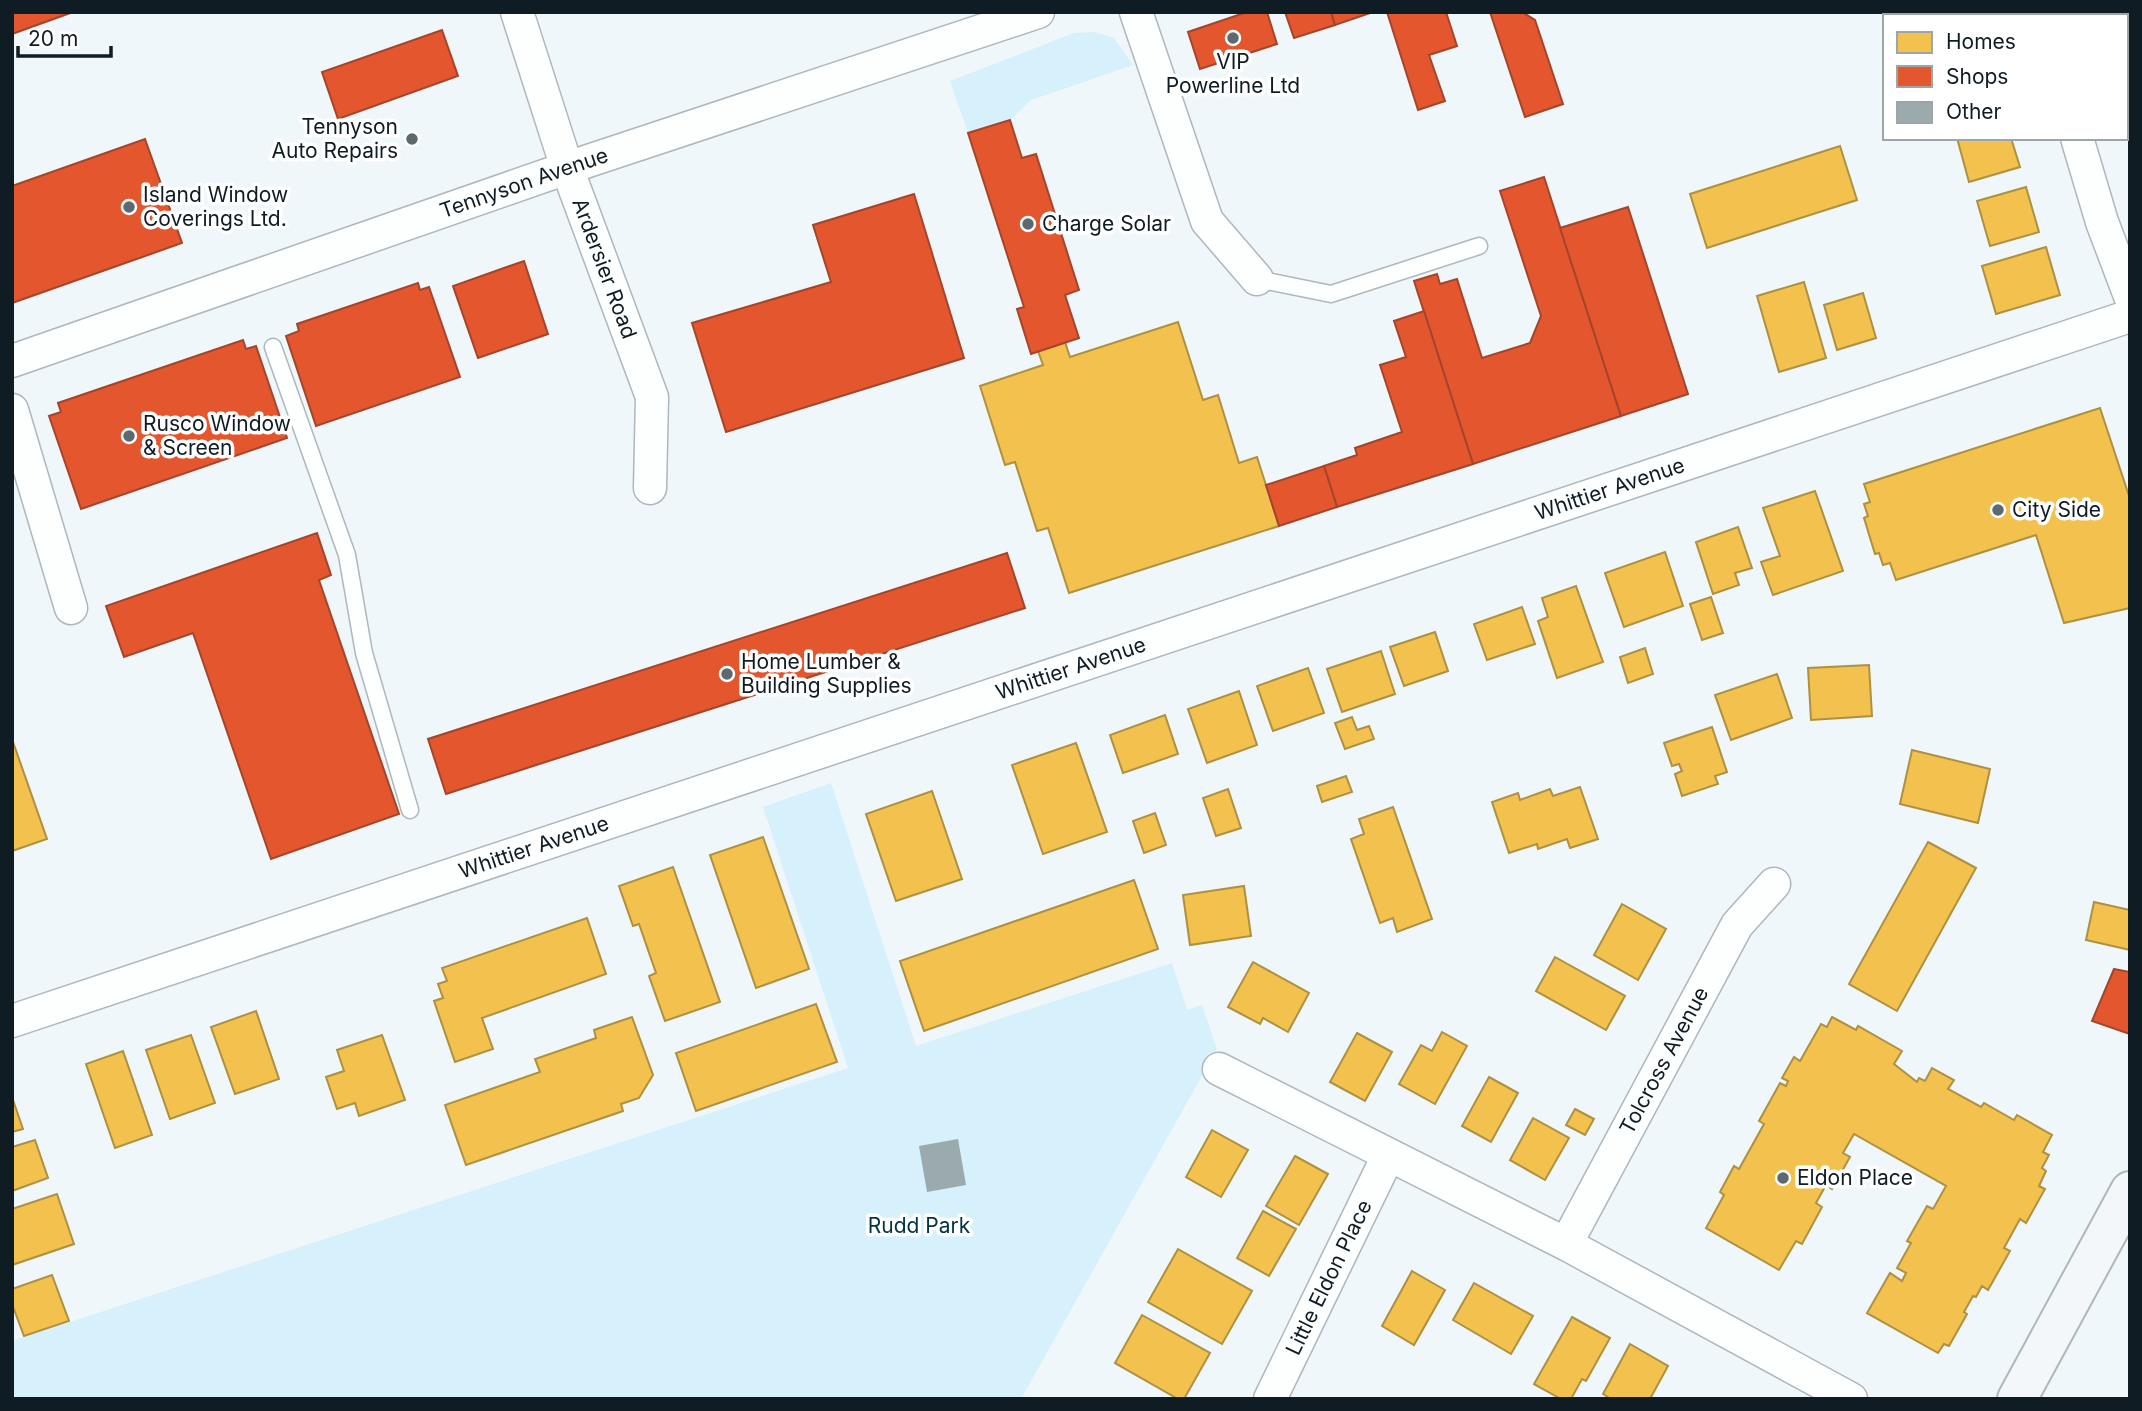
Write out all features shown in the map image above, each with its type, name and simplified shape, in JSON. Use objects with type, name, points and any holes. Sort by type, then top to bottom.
[{"type":"main road","points":[[2017,1399],[2130,1191]]},
{"type":"street","name":"Ardersier Road","points":[[517,12],[567,168],[652,397],[650,488]]},
{"type":"street","name":"Tennyson Avenue","points":[[12,361],[567,168],[1038,12]]},
{"type":"street","points":[[1136,12],[1207,221],[1257,279]]},
{"type":"street","points":[[2078,140],[2102,222],[2130,296]]},
{"type":"street","name":"Whittier Avenue","points":[[12,1021],[2130,316]]},
{"type":"street","points":[[12,410],[71,608]]},
{"type":"street","name":"Tolcross Avenue","points":[[1566,1244],[1737,925],[1774,884]]},
{"type":"street","points":[[1219,1069],[1566,1244],[1851,1399]]},
{"type":"street","name":"Little Eldon Place","points":[[1270,1399],[1388,1156]]},
{"type":"lane","points":[[1257,279],[1331,294],[1479,246]]},
{"type":"lane","points":[[273,347],[347,555],[364,653],[410,810]]},
{"type":"green space","points":[[1095,32],[1114,38],[1133,65],[1031,100],[1010,120],[968,133],[950,81],[1074,33]]},
{"type":"green space","name":"Rudd Park","points":[[831,783],[916,1046],[1172,963],[1187,1010],[1202,1005],[1217,1049],[1021,1399],[12,1399],[12,1341],[848,1068],[763,807]]},
{"type":"building: Homes","points":[[1902,12],[1970,14],[1902,14]]},
{"type":"building: Homes","points":[[1958,140],[2012,140],[2020,167],[1969,182]]},
{"type":"building: Homes","points":[[1840,146],[1857,200],[1707,248],[1690,194]]},
{"type":"building: Homes","points":[[2026,187],[2039,232],[1990,246],[1977,201]]},
{"type":"building: Homes","points":[[2046,247],[2060,295],[1996,314],[1982,266]]},
{"type":"building: Homes","points":[[1804,282],[1826,358],[1779,372],[1757,296]]},
{"type":"building: Homes","points":[[1863,293],[1876,338],[1837,350],[1824,305]]},
{"type":"building: Homes","points":[[1178,322],[1203,400],[1218,395],[1239,463],[1257,457],[1279,526],[1069,593],[1048,528],[1037,531],[1015,462],[1005,465],[980,386],[1043,365],[1038,351],[1065,342],[1070,357]]},
{"type":"building: Homes","name":"City Side","points":[[2100,408],[2130,499],[2130,608],[2064,623],[2036,535],[1896,580],[1890,563],[1883,565],[1879,553],[1875,554],[1864,518],[1868,516],[1864,504],[1870,502],[1864,484]]},
{"type":"building: Homes","points":[[1815,491],[1843,571],[1773,595],[1761,562],[1780,556],[1763,508]]},
{"type":"building: Homes","points":[[1738,527],[1752,568],[1735,573],[1739,585],[1713,594],[1696,542]]},
{"type":"building: Homes","points":[[1665,552],[1683,606],[1624,627],[1605,573]]},
{"type":"building: Homes","points":[[1576,586],[1603,662],[1557,678],[1538,621],[1548,617],[1542,598]]},
{"type":"building: Homes","points":[[1711,597],[1723,633],[1702,640],[1690,604]]},
{"type":"building: Homes","points":[[1522,607],[1535,644],[1487,660],[1474,624]]},
{"type":"building: Homes","points":[[1435,632],[1448,671],[1404,686],[1390,647]]},
{"type":"building: Homes","points":[[1645,648],[1653,674],[1628,683],[1620,657]]},
{"type":"building: Homes","points":[[1381,651],[1395,694],[1342,712],[1327,669]]},
{"type":"building: Homes","points":[[1869,665],[1872,716],[1811,720],[1808,668]]},
{"type":"building: Homes","points":[[1308,668],[1324,713],[1273,731],[1257,686]]},
{"type":"building: Homes","points":[[1777,674],[1792,718],[1731,740],[1715,695]]},
{"type":"building: Homes","points":[[1239,691],[1257,745],[1207,763],[1188,709]]},
{"type":"building: Homes","points":[[1165,715],[1178,754],[1123,773],[1110,735]]},
{"type":"building: Homes","points":[[1352,717],[1357,730],[1369,726],[1374,739],[1345,749],[1335,723]]},
{"type":"building: Homes","points":[[1712,727],[1727,772],[1715,776],[1718,784],[1682,796],[1675,774],[1682,771],[1679,764],[1672,766],[1664,743]]},
{"type":"building: Homes","points":[[12,739],[47,839],[12,851]]},
{"type":"building: Homes","points":[[1076,743],[1107,832],[1043,854],[1012,765]]},
{"type":"building: Homes","points":[[1912,750],[1990,769],[1978,823],[1900,804]]},
{"type":"building: Homes","points":[[1346,776],[1352,792],[1322,802],[1317,786]]},
{"type":"building: Homes","points":[[1580,787],[1598,839],[1570,848],[1567,839],[1538,849],[1537,844],[1509,853],[1492,802],[1518,793],[1520,800],[1550,789],[1553,796]]},
{"type":"building: Homes","points":[[1228,789],[1241,828],[1216,836],[1203,798]]},
{"type":"building: Homes","points":[[932,791],[962,879],[896,901],[866,814]]},
{"type":"building: Homes","points":[[1393,807],[1432,919],[1397,932],[1393,918],[1380,923],[1351,839],[1364,834],[1359,819]]},
{"type":"building: Homes","points":[[1155,813],[1166,845],[1144,853],[1133,821]]},
{"type":"building: Homes","points":[[763,837],[809,969],[756,988],[710,855]]},
{"type":"building: Homes","points":[[1928,842],[1976,868],[1897,1011],[1849,984]]},
{"type":"building: Homes","points":[[673,867],[720,1002],[665,1021],[649,976],[656,973],[639,924],[633,926],[619,886]]},
{"type":"building: Homes","points":[[1134,880],[1158,949],[924,1031],[900,961]]},
{"type":"building: Homes","points":[[1244,886],[1251,936],[1190,945],[1183,895]]},
{"type":"building: Homes","points":[[2094,902],[2130,910],[2130,950],[2086,940]]},
{"type":"building: Homes","points":[[1622,904],[1666,929],[1638,980],[1594,955]]},
{"type":"building: Homes","points":[[587,918],[606,974],[482,1018],[493,1049],[455,1062],[434,1001],[443,998],[438,984],[447,981],[442,968]]},
{"type":"building: Homes","points":[[1555,957],[1625,996],[1606,1030],[1536,991]]},
{"type":"building: Homes","points":[[1253,962],[1309,993],[1288,1032],[1263,1018],[1260,1024],[1228,1007]]},
{"type":"building: Homes","points":[[816,1004],[837,1062],[696,1111],[676,1053]]},
{"type":"building: Homes","points":[[256,1011],[279,1079],[235,1094],[211,1027]]},
{"type":"building: Homes","points":[[632,1017],[653,1075],[639,1098],[621,1104],[623,1111],[466,1165],[445,1105],[540,1072],[535,1059],[596,1038],[594,1030]]},
{"type":"building: Homes","name":"Eldon Place","points":[[1832,1017],[1856,1030],[1858,1026],[1902,1051],[1894,1064],[1917,1082],[1919,1078],[1925,1081],[1932,1068],[1954,1080],[1948,1089],[1981,1107],[1984,1103],[2014,1120],[2017,1115],[2052,1135],[2043,1152],[2049,1155],[2042,1168],[2046,1171],[2039,1186],[2045,1189],[2026,1223],[2020,1219],[2004,1248],[2010,1251],[1988,1290],[1982,1286],[1976,1297],[1973,1296],[1964,1312],[1967,1314],[1949,1346],[1944,1344],[1938,1353],[1867,1313],[1890,1273],[1902,1281],[1906,1273],[1897,1268],[1911,1243],[1907,1241],[1927,1206],[1933,1209],[1946,1186],[1854,1134],[1843,1153],[1850,1157],[1832,1189],[1826,1185],[1816,1203],[1822,1207],[1802,1244],[1796,1241],[1779,1270],[1706,1228],[1724,1195],[1720,1192],[1734,1166],[1739,1169],[1764,1124],[1759,1121],[1780,1083],[1786,1086],[1788,1081],[1782,1078],[1794,1057],[1800,1061],[1821,1024],[1827,1027]]},
{"type":"building: Homes","points":[[1442,1032],[1467,1046],[1435,1104],[1399,1084],[1421,1045],[1432,1051]]},
{"type":"building: Homes","points":[[1357,1033],[1392,1052],[1365,1101],[1330,1082]]},
{"type":"building: Homes","points":[[191,1035],[215,1103],[170,1119],[146,1050]]},
{"type":"building: Homes","points":[[382,1035],[405,1100],[359,1116],[355,1103],[337,1109],[326,1077],[344,1071],[337,1050]]},
{"type":"building: Homes","points":[[123,1051],[152,1135],[115,1148],[86,1064]]},
{"type":"building: Homes","points":[[1489,1077],[1518,1093],[1491,1142],[1462,1126]]},
{"type":"building: Homes","points":[[12,1097],[23,1129],[12,1132]]},
{"type":"building: Homes","points":[[1575,1109],[1594,1119],[1585,1135],[1566,1125]]},
{"type":"building: Homes","points":[[1533,1118],[1569,1138],[1545,1180],[1510,1160]]},
{"type":"building: Homes","points":[[1212,1130],[1248,1150],[1221,1197],[1186,1177]]},
{"type":"building: Homes","points":[[35,1140],[48,1178],[12,1191],[12,1147]]},
{"type":"building: Homes","points":[[1295,1156],[1328,1174],[1299,1225],[1266,1206]]},
{"type":"building: Homes","points":[[57,1194],[74,1244],[12,1265],[12,1209]]},
{"type":"building: Homes","points":[[1263,1211],[1296,1229],[1269,1276],[1237,1258]]},
{"type":"building: Homes","points":[[1178,1249],[1252,1291],[1222,1344],[1148,1302]]},
{"type":"building: Homes","points":[[1412,1271],[1445,1290],[1414,1345],[1382,1326]]},
{"type":"building: Homes","points":[[52,1275],[69,1321],[24,1336],[12,1304],[12,1289]]},
{"type":"building: Homes","points":[[1474,1283],[1533,1316],[1511,1354],[1453,1320]]},
{"type":"building: Homes","points":[[1142,1315],[1210,1353],[1184,1399],[1178,1399],[1115,1363]]},
{"type":"building: Homes","points":[[1572,1317],[1610,1338],[1586,1381],[1582,1379],[1571,1399],[1561,1399],[1534,1384]]},
{"type":"building: Homes","points":[[1630,1344],[1668,1366],[1650,1399],[1611,1399],[1603,1394]]},
{"type":"building: Shops","points":[[12,12],[73,12],[12,34]]},
{"type":"building: Shops","name":"VIP Powerline Ltd","points":[[1247,12],[1267,12],[1277,44],[1200,69],[1188,32]]},
{"type":"building: Shops","points":[[1285,12],[1331,12],[1335,25],[1294,38]]},
{"type":"building: Shops","points":[[1331,12],[1373,12],[1335,25]]},
{"type":"building: Shops","points":[[1387,12],[1446,12],[1457,46],[1429,55],[1445,101],[1418,110]]},
{"type":"building: Shops","points":[[1490,12],[1522,12],[1535,20],[1563,104],[1525,117]]},
{"type":"building: Shops","points":[[442,30],[458,76],[338,119],[322,72]]},
{"type":"building: Shops","name":"Charge Solar","points":[[1010,120],[1022,158],[1036,154],[1079,290],[1065,295],[1079,338],[1031,354],[1017,309],[1024,307],[968,133]]},
{"type":"building: Shops","points":[[145,139],[182,243],[12,303],[12,186]]},
{"type":"building: Shops","points":[[1544,177],[1621,416],[1473,464],[1414,281],[1437,274],[1440,284],[1457,279],[1482,358],[1530,343],[1541,316],[1500,191]]},
{"type":"building: Shops","points":[[914,194],[964,358],[726,432],[692,323],[831,282],[813,225]]},
{"type":"building: Shops","points":[[1628,207],[1688,394],[1621,416],[1560,228]]},
{"type":"building: Shops","points":[[524,261],[548,334],[478,358],[453,286]]},
{"type":"building: Shops","points":[[418,283],[420,290],[429,287],[460,377],[316,426],[286,336],[299,331],[297,324]]},
{"type":"building: Shops","points":[[1424,311],[1473,464],[1337,507],[1324,466],[1357,455],[1355,448],[1402,432],[1380,365],[1406,357],[1394,321]]},
{"type":"building: Shops","points":[[243,340],[246,349],[256,346],[287,438],[81,509],[49,416],[61,412],[58,403]]},
{"type":"building: Shops","points":[[1324,466],[1337,507],[1279,526],[1266,485]]},
{"type":"building: Shops","points":[[317,533],[331,575],[319,580],[399,814],[271,859],[193,633],[124,657],[106,606]]},
{"type":"building: Shops","name":"Home Lumber & Building Supplies","points":[[1007,553],[1025,608],[446,794],[428,739]]},
{"type":"building: Shops","points":[[2114,969],[2130,972],[2130,1034],[2092,1021]]},
{"type":"building: Other","points":[[958,1139],[966,1185],[927,1192],[919,1146]]},
{"type":"place","name":"VIP Powerline Ltd","points":[[1233,38]]},
{"type":"place","name":"Tennyson Auto Repairs","points":[[412,139]]},
{"type":"place","name":"Island Window Coverings Ltd.","points":[[129,207]]},
{"type":"place","name":"Charge Solar","points":[[1028,224]]},
{"type":"place","name":"Rusco Window & Screen","points":[[129,436]]},
{"type":"place","name":"City Side","points":[[1998,510]]},
{"type":"place","name":"Home Lumber & Building Supplies","points":[[727,674]]},
{"type":"place","name":"Eldon Place","points":[[1783,1178]]}]
